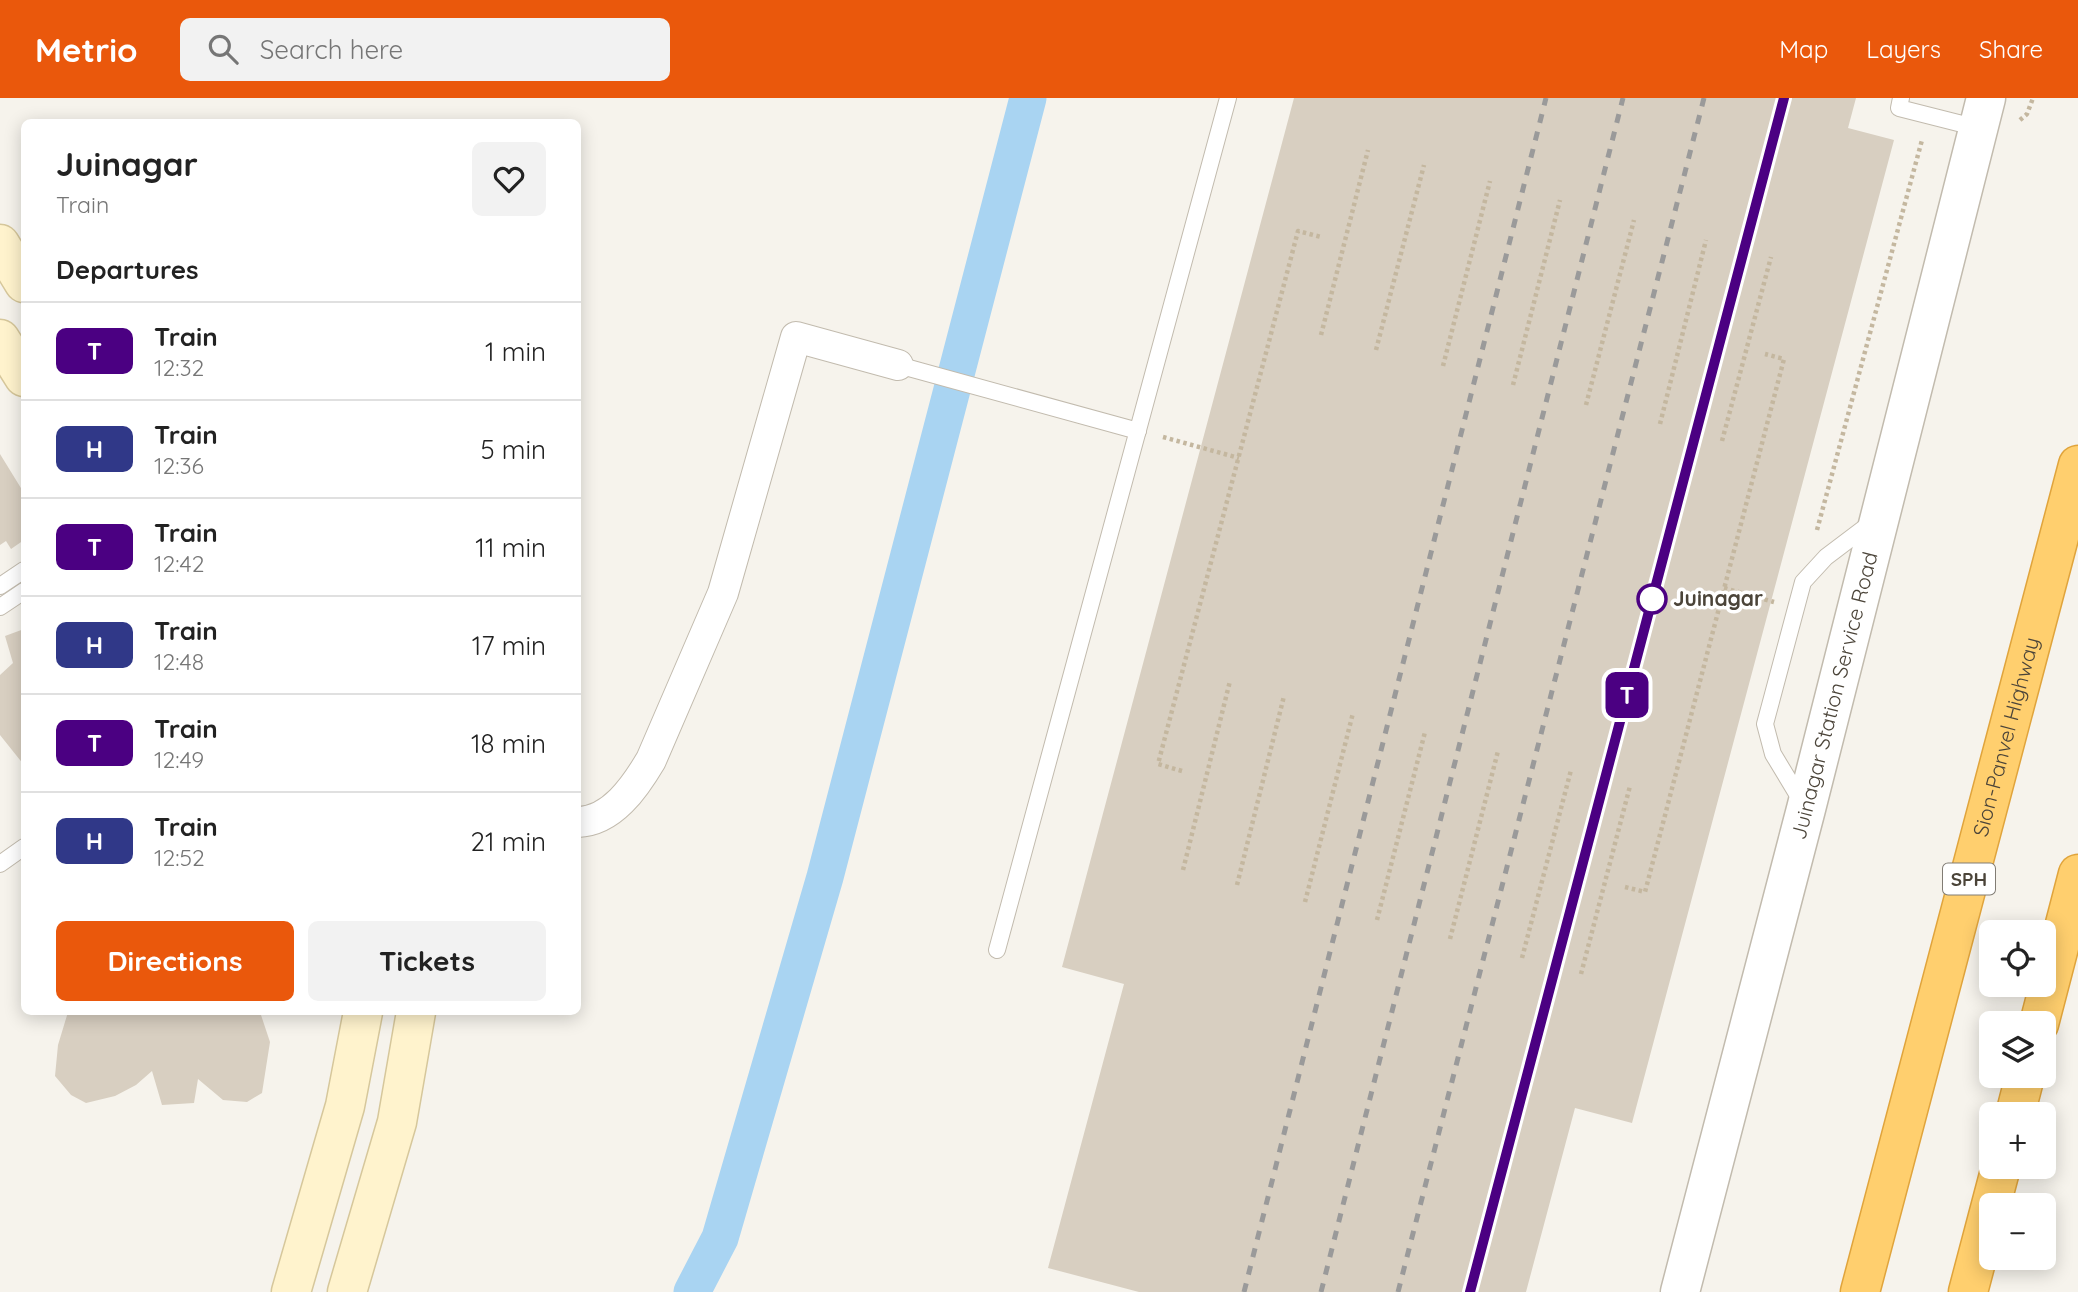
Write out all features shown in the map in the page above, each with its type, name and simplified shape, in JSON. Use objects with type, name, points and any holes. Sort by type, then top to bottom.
[{"type":"highway","name":"Sion-Panvel Highway","points":[[1860,1292],[2078,465]]},
{"type":"highway","points":[[2042,1011],[2078,874]]},
{"type":"highway","points":[[1968,1292],[1998,1179]]},
{"type":"main road","points":[[0,244],[21,278]]},
{"type":"main road","points":[[0,339],[21,372]]},
{"type":"main road","points":[[291,1292],[345,1107],[362,1015]]},
{"type":"main road","points":[[347,1292],[397,1122],[415,1015]]},
{"type":"street","name":"Juinagar Station Service Road","points":[[1680,1292],[1806,809],[1982,113]]},
{"type":"street","points":[[581,822],[591,822],[615,806],[636,785],[651,760],[723,593],[796,337],[898,365]]},
{"type":"lane","points":[[997,950],[1228,98]]},
{"type":"lane","points":[[1901,98],[1899,108],[1928,115],[1982,113]]},
{"type":"lane","points":[[898,365],[1138,431]]},
{"type":"lane","points":[[1806,809],[1773,754],[1765,724],[1803,582],[1826,557],[1881,515]]},
{"type":"lane","points":[[0,586],[21,572]]},
{"type":"lane","points":[[0,607],[21,593]]},
{"type":"lane","points":[[0,864],[21,849]]},
{"type":"path","points":[[1803,582],[1928,115]]},
{"type":"path","points":[[1321,335],[1368,150]]},
{"type":"path","points":[[1376,350],[1424,165]]},
{"type":"path","points":[[1443,366],[1490,181]]},
{"type":"path","points":[[1513,385],[1560,200]]},
{"type":"path","points":[[1586,405],[1634,220]]},
{"type":"path","points":[[1182,771],[1158,764],[1298,231],[1321,237]]},
{"type":"path","points":[[1660,424],[1706,240]]},
{"type":"path","points":[[1722,441],[1771,257]]},
{"type":"path","points":[[1625,887],[1645,892],[1784,359],[1765,354]]},
{"type":"path","points":[[1138,431],[1239,458]]},
{"type":"path","points":[[1724,588],[1796,608]]},
{"type":"path","points":[[1183,870],[1230,681]]},
{"type":"path","points":[[1237,885],[1284,696]]},
{"type":"path","points":[[1306,902],[1353,713]]},
{"type":"path","points":[[1377,920],[1425,732]]},
{"type":"path","points":[[1450,939],[1497,751]]},
{"type":"path","points":[[1522,958],[1571,770]]},
{"type":"path","points":[[1581,974],[1630,786]]},
{"type":"building","name":"Juinagar","points":[[1294,98],[1856,98],[1848,128],[1894,140],[1632,1123],[1575,1108],[1526,1292],[1139,1292],[1048,1268],[1124,984],[1062,967]]},
{"type":"building","points":[[0,454],[21,488],[21,542],[11,549],[6,541],[0,545]]},
{"type":"building","points":[[21,630],[21,761],[0,735],[0,675],[13,663],[5,636]]},
{"type":"building","points":[[67,1015],[261,1015],[270,1042],[262,1093],[247,1102],[223,1100],[198,1079],[194,1103],[162,1105],[152,1071],[136,1085],[115,1096],[86,1103],[71,1095],[55,1076],[58,1045]]},
{"type":"waterway","points":[[692,1292],[720,1238],[825,877],[1028,98]]},
{"type":"railway","points":[[1244,1292],[1546,98]]},
{"type":"railway","points":[[1321,1292],[1623,98]]},
{"type":"railway","points":[[1398,1292],[1704,98]]},
{"type":"railway","points":[[1470,1292],[1784,98]]},
{"type":"train","name":"T","points":[[1470,1292],[1784,98]]},
{"type":"place","name":"Juinagar","points":[[1652,599]]}]
